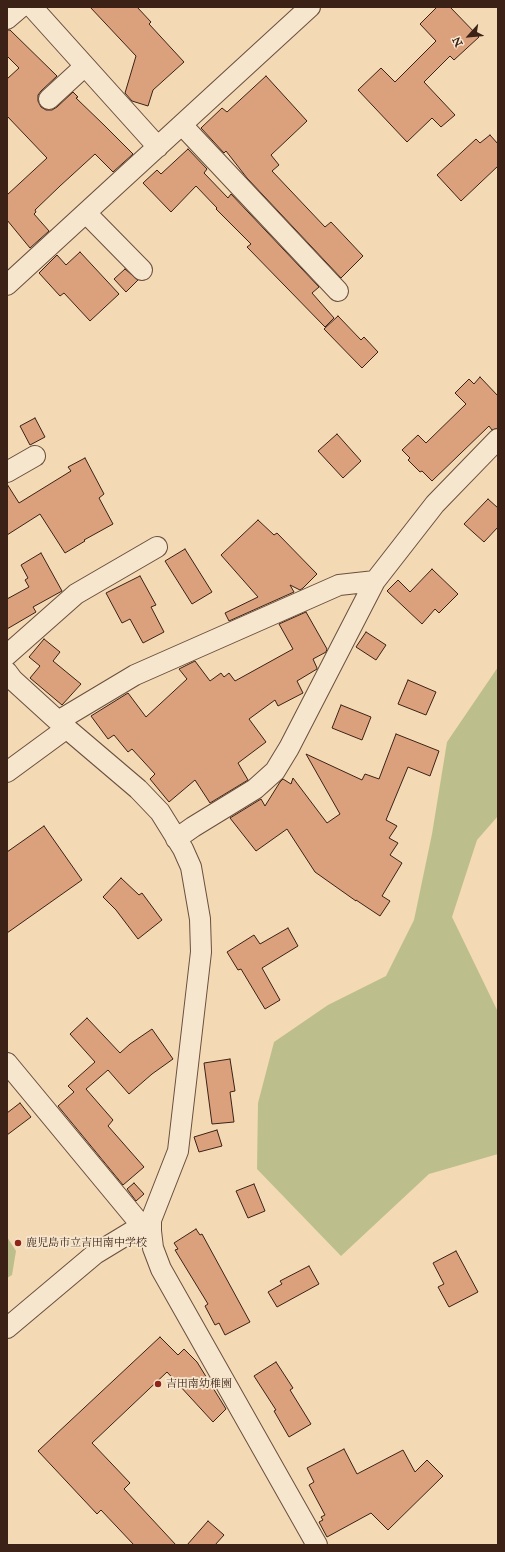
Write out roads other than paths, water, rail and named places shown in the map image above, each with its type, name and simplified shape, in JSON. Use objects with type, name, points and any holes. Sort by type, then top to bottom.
[{"type":"street","points":[[7,19],[21,7]]},
{"type":"street","points":[[32,7],[158,147]]},
{"type":"street","points":[[7,285],[310,7]]},
{"type":"street","points":[[49,99],[85,66]]},
{"type":"street","points":[[182,125],[338,292]]},
{"type":"street","points":[[86,213],[142,270]]},
{"type":"street","points":[[176,839],[255,789],[275,771],[289,748],[375,580],[435,504],[498,439]]},
{"type":"street","points":[[7,472],[35,456]]},
{"type":"street","points":[[7,654],[76,594],[157,547]]},
{"type":"street","points":[[7,772],[62,724],[135,675],[339,585],[375,580]]},
{"type":"street","points":[[7,1328],[95,1254],[146,1223],[178,1151],[201,952],[200,919],[191,867],[160,812],[138,789],[9,679]]},
{"type":"street","points":[[7,1063],[146,1223],[151,1231],[153,1248],[161,1268],[317,1545]]},
{"type":"place","name":"鹿児島市立吉田南中学校","points":[[18,1243]]},
{"type":"place","name":"吉田南幼稚園","points":[[158,1384]]}]
